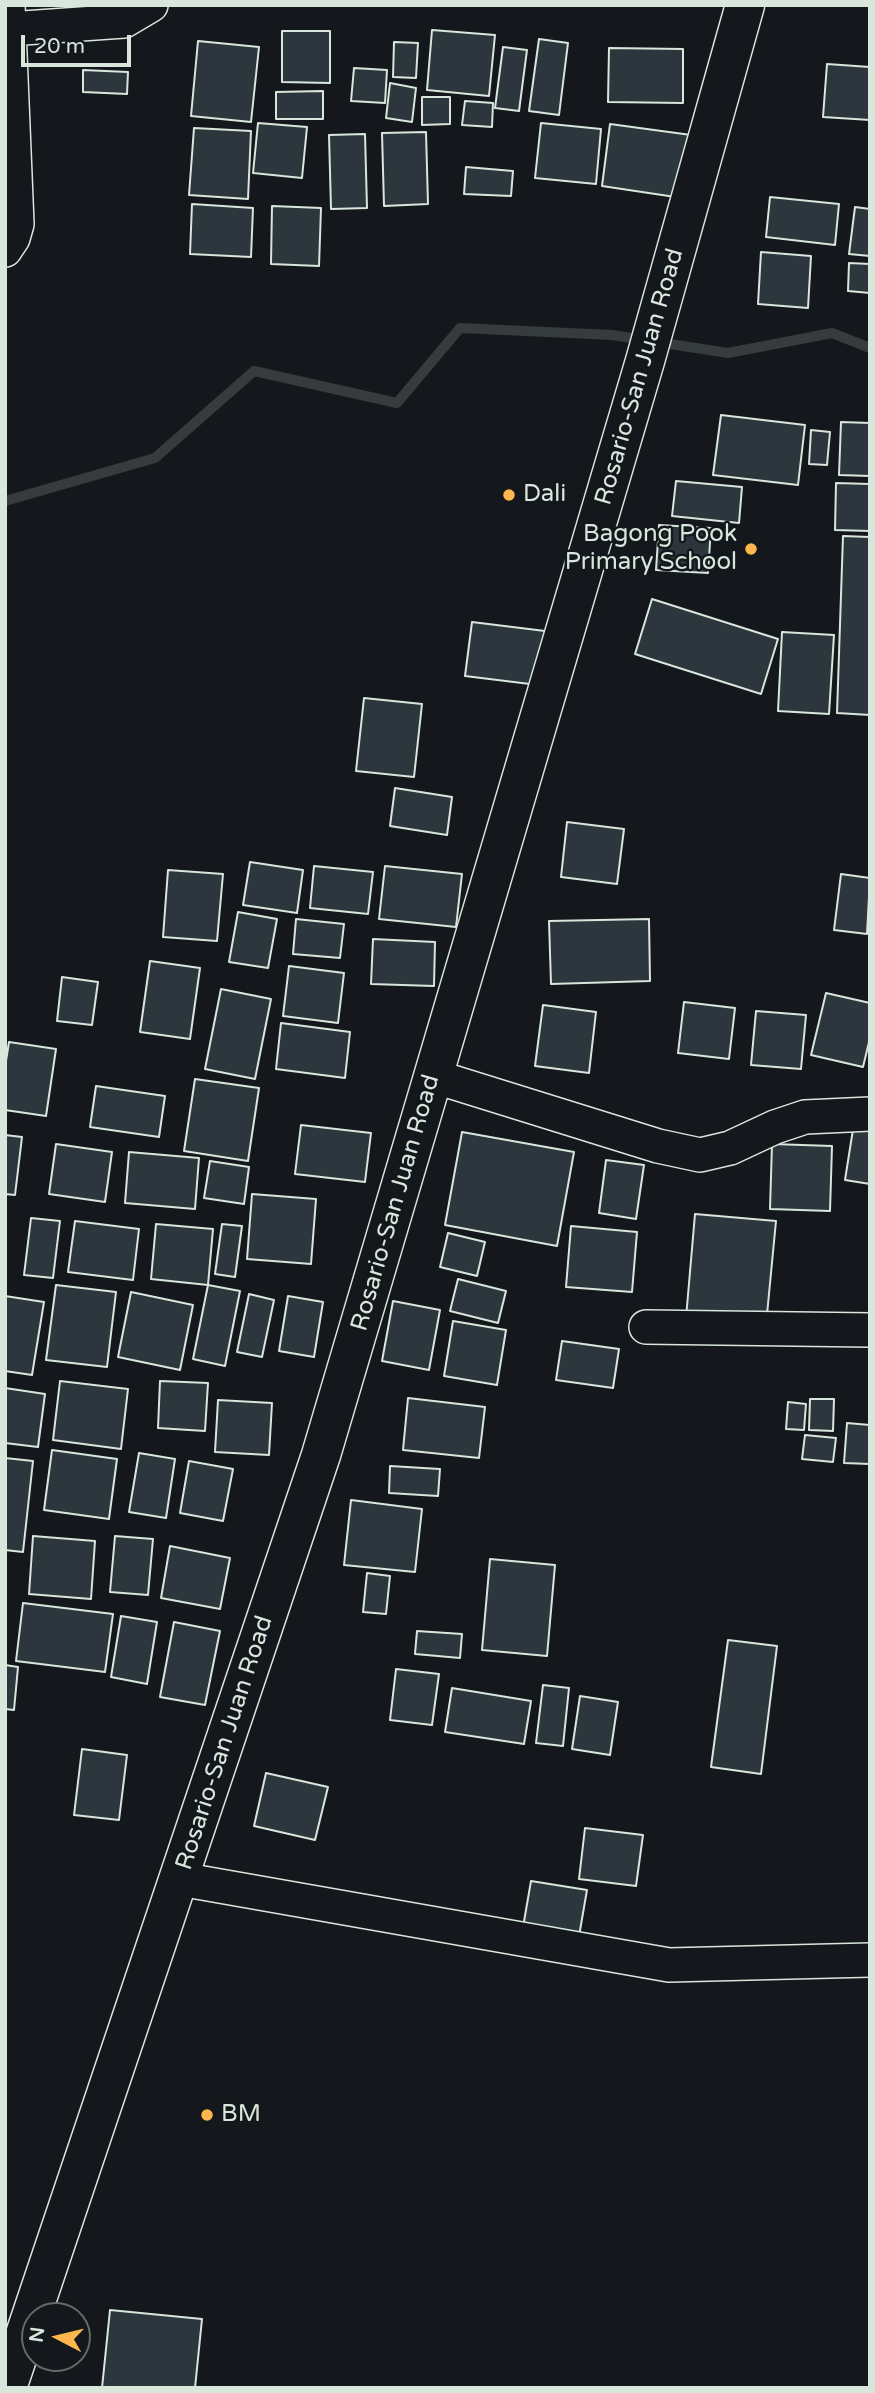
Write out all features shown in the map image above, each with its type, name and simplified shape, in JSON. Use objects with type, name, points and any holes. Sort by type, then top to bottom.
[{"type":"main road","name":"Rosario-San Juan Road","points":[[7,2388],[321,1455],[657,320],[745,5]]},
{"type":"street","points":[[5,250],[13,238],[17,224],[9,17],[124,21],[151,5]]},
{"type":"street","points":[[433,1076],[658,1146],[700,1155],[730,1148],[775,1127],[805,1117],[870,1114]]},
{"type":"street","points":[[646,1326],[870,1330]]},
{"type":"street","points":[[180,1879],[669,1965],[870,1960]]},
{"type":"building","points":[[432,30],[495,35],[489,96],[427,90]]},
{"type":"building","points":[[282,31],[330,31],[330,83],[282,82]]},
{"type":"building","points":[[539,39],[568,43],[559,115],[529,111]]},
{"type":"building","points":[[198,41],[259,47],[251,122],[191,116]]},
{"type":"building","points":[[394,42],[418,43],[416,78],[393,77]]},
{"type":"building","points":[[503,47],[527,50],[519,111],[495,108]]},
{"type":"building","points":[[609,48],[683,49],[683,103],[608,102]]},
{"type":"building","points":[[827,64],[870,67],[870,120],[823,117]]},
{"type":"building","points":[[354,68],[387,70],[385,103],[351,101]]},
{"type":"building","points":[[83,70],[128,72],[127,94],[83,92]]},
{"type":"building","points":[[390,83],[416,88],[412,122],[386,118]]},
{"type":"building","points":[[323,91],[323,119],[276,119],[276,92]]},
{"type":"building","points":[[422,97],[450,97],[450,124],[422,125]]},
{"type":"building","points":[[465,101],[493,103],[492,127],[462,125]]},
{"type":"building","points":[[258,123],[307,127],[302,178],[253,173]]},
{"type":"building","points":[[541,123],[601,129],[596,184],[535,178]]},
{"type":"building","points":[[610,124],[691,135],[682,198],[602,186]]},
{"type":"building","points":[[194,128],[251,131],[248,199],[189,195]]},
{"type":"building","points":[[426,132],[428,204],[384,206],[382,133]]},
{"type":"building","points":[[365,134],[367,208],[331,209],[329,135]]},
{"type":"building","points":[[466,167],[513,171],[511,196],[464,194]]},
{"type":"building","points":[[770,197],[839,204],[835,245],[766,237]]},
{"type":"building","points":[[192,204],[253,208],[251,257],[190,254]]},
{"type":"building","points":[[272,206],[321,208],[319,266],[271,264]]},
{"type":"building","points":[[855,207],[870,209],[870,256],[849,254]]},
{"type":"building","points":[[761,252],[811,256],[808,308],[758,304]]},
{"type":"building","points":[[849,263],[870,264],[870,293],[848,291]]},
{"type":"building","points":[[721,415],[805,425],[798,485],[713,475]]},
{"type":"building","points":[[841,422],[870,423],[870,476],[839,475]]},
{"type":"building","points":[[811,430],[830,432],[827,465],[809,464]]},
{"type":"building","points":[[676,481],[742,487],[739,523],[672,516]]},
{"type":"building","points":[[836,483],[870,484],[870,531],[835,530]]},
{"type":"building","points":[[659,525],[711,528],[708,573],[656,570]]},
{"type":"building","points":[[843,536],[870,537],[870,715],[837,713]]},
{"type":"building","points":[[652,599],[778,639],[761,694],[635,654]]},
{"type":"building","points":[[472,622],[545,631],[538,685],[465,676]]},
{"type":"building","points":[[782,632],[834,635],[829,714],[778,711]]},
{"type":"building","points":[[364,698],[422,704],[414,777],[356,771]]},
{"type":"building","points":[[395,788],[452,797],[447,835],[390,826]]},
{"type":"building","points":[[567,822],[624,829],[617,884],[561,877]]},
{"type":"building","points":[[250,862],[303,870],[297,913],[243,905]]},
{"type":"building","points":[[314,866],[373,872],[368,914],[310,908]]},
{"type":"building","points":[[385,866],[462,874],[456,927],[379,919]]},
{"type":"building","points":[[168,870],[223,874],[217,941],[163,937]]},
{"type":"building","points":[[841,874],[870,878],[867,934],[834,930]]},
{"type":"building","points":[[238,912],[277,919],[268,968],[229,962]]},
{"type":"building","points":[[296,919],[344,924],[340,958],[293,954]]},
{"type":"building","points":[[649,919],[650,981],[551,984],[549,921]]},
{"type":"building","points":[[373,939],[435,942],[434,986],[371,984]]},
{"type":"building","points":[[150,961],[200,968],[190,1039],[140,1032]]},
{"type":"building","points":[[289,966],[344,973],[338,1023],[283,1016]]},
{"type":"building","points":[[62,977],[98,982],[92,1025],[57,1021]]},
{"type":"building","points":[[221,989],[271,999],[255,1079],[205,1069]]},
{"type":"building","points":[[826,993],[870,1003],[870,1038],[863,1067],[811,1055]]},
{"type":"building","points":[[684,1002],[735,1008],[729,1059],[678,1053]]},
{"type":"building","points":[[543,1005],[596,1012],[589,1073],[535,1066]]},
{"type":"building","points":[[756,1011],[806,1015],[801,1069],[751,1065]]},
{"type":"building","points":[[281,1023],[350,1032],[345,1078],[276,1069]]},
{"type":"building","points":[[9,1042],[56,1049],[46,1116],[5,1110],[5,1067]]},
{"type":"building","points":[[195,1079],[259,1088],[248,1161],[184,1151]]},
{"type":"building","points":[[96,1086],[165,1096],[159,1137],[90,1127]]},
{"type":"building","points":[[854,1123],[870,1126],[870,1184],[845,1180]]},
{"type":"building","points":[[301,1125],[371,1133],[365,1182],[295,1174]]},
{"type":"building","points":[[462,1132],[574,1152],[557,1246],[445,1225]]},
{"type":"building","points":[[5,1135],[22,1137],[15,1195],[5,1194]]},
{"type":"building","points":[[56,1144],[112,1152],[105,1202],[49,1194]]},
{"type":"building","points":[[772,1144],[832,1146],[830,1211],[770,1209]]},
{"type":"building","points":[[129,1152],[199,1158],[195,1209],[125,1203]]},
{"type":"building","points":[[606,1160],[644,1165],[636,1219],[599,1213]]},
{"type":"building","points":[[210,1161],[249,1167],[244,1204],[204,1198]]},
{"type":"building","points":[[252,1194],[316,1199],[311,1264],[247,1259]]},
{"type":"building","points":[[695,1214],[776,1221],[766,1325],[686,1318]]},
{"type":"building","points":[[31,1218],[60,1221],[53,1278],[24,1275]]},
{"type":"building","points":[[75,1221],[139,1229],[133,1280],[68,1272]]},
{"type":"building","points":[[156,1224],[213,1229],[208,1285],[151,1279]]},
{"type":"building","points":[[222,1224],[242,1226],[235,1277],[215,1274]]},
{"type":"building","points":[[571,1226],[637,1232],[632,1292],[566,1287]]},
{"type":"building","points":[[448,1233],[485,1242],[477,1276],[440,1267]]},
{"type":"building","points":[[458,1279],[506,1291],[498,1323],[450,1311]]},
{"type":"building","points":[[56,1285],[116,1292],[107,1367],[46,1360]]},
{"type":"building","points":[[208,1285],[240,1291],[225,1366],[193,1359]]},
{"type":"building","points":[[131,1292],[193,1305],[180,1370],[118,1357]]},
{"type":"building","points":[[249,1294],[274,1300],[262,1357],[237,1352]]},
{"type":"building","points":[[5,1296],[44,1302],[32,1375],[5,1371]]},
{"type":"building","points":[[288,1296],[323,1302],[314,1357],[279,1351]]},
{"type":"building","points":[[393,1301],[440,1310],[429,1370],[382,1361]]},
{"type":"building","points":[[453,1321],[506,1330],[497,1385],[444,1376]]},
{"type":"building","points":[[562,1341],[619,1349],[613,1388],[556,1380]]},
{"type":"building","points":[[60,1381],[128,1389],[121,1449],[53,1440]]},
{"type":"building","points":[[160,1381],[208,1383],[205,1431],[158,1428]]},
{"type":"building","points":[[5,1388],[45,1394],[38,1447],[5,1443]]},
{"type":"building","points":[[408,1398],[485,1407],[479,1458],[403,1450]]},
{"type":"building","points":[[810,1399],[834,1399],[833,1431],[809,1430]]},
{"type":"building","points":[[218,1400],[272,1403],[269,1455],[215,1452]]},
{"type":"building","points":[[788,1402],[806,1404],[804,1430],[786,1429]]},
{"type":"building","points":[[847,1423],[870,1425],[870,1464],[844,1463]]},
{"type":"building","points":[[805,1435],[836,1438],[833,1462],[802,1459]]},
{"type":"building","points":[[52,1450],[117,1459],[109,1519],[44,1510]]},
{"type":"building","points":[[139,1453],[175,1459],[166,1518],[129,1512]]},
{"type":"building","points":[[5,1458],[33,1461],[23,1552],[5,1550]]},
{"type":"building","points":[[189,1461],[233,1469],[223,1521],[180,1513]]},
{"type":"building","points":[[390,1466],[440,1469],[438,1496],[389,1493]]},
{"type":"building","points":[[351,1500],[422,1509],[415,1572],[344,1565]]},
{"type":"building","points":[[33,1536],[95,1541],[91,1599],[29,1594]]},
{"type":"building","points":[[115,1536],[153,1539],[148,1595],[110,1592]]},
{"type":"building","points":[[170,1546],[230,1558],[220,1609],[161,1598]]},
{"type":"building","points":[[490,1559],[555,1565],[547,1656],[482,1650]]},
{"type":"building","points":[[367,1573],[390,1576],[386,1614],[363,1612]]},
{"type":"building","points":[[23,1603],[113,1614],[105,1672],[16,1661]]},
{"type":"building","points":[[121,1616],[157,1622],[147,1684],[111,1677]]},
{"type":"building","points":[[174,1622],[220,1631],[205,1705],[160,1697]]},
{"type":"building","points":[[417,1631],[462,1634],[460,1658],[415,1654]]},
{"type":"building","points":[[728,1640],[777,1646],[761,1774],[711,1767]]},
{"type":"building","points":[[5,1665],[18,1667],[14,1710],[5,1709]]},
{"type":"building","points":[[396,1669],[439,1674],[432,1725],[390,1720]]},
{"type":"building","points":[[543,1685],[569,1688],[563,1746],[536,1743]]},
{"type":"building","points":[[452,1688],[531,1701],[524,1744],[445,1732]]},
{"type":"building","points":[[580,1696],[618,1702],[610,1755],[572,1749]]},
{"type":"building","points":[[82,1749],[127,1755],[119,1820],[74,1815]]},
{"type":"building","points":[[266,1773],[328,1787],[315,1840],[254,1826]]},
{"type":"building","points":[[585,1828],[643,1835],[636,1886],[579,1879]]},
{"type":"building","points":[[531,1881],[587,1890],[578,1942],[522,1933]]},
{"type":"building","points":[[110,2310],[202,2319],[195,2388],[102,2388]]},
{"type":"waterway","points":[[5,501],[155,458],[254,371],[397,403],[460,328],[612,335],[728,353],[832,333],[870,348]]},
{"type":"place","name":"Dali","points":[[509,495]]},
{"type":"place","name":"Bagong Pook Primary School","points":[[751,549]]},
{"type":"place","name":"BM","points":[[207,2115]]}]
